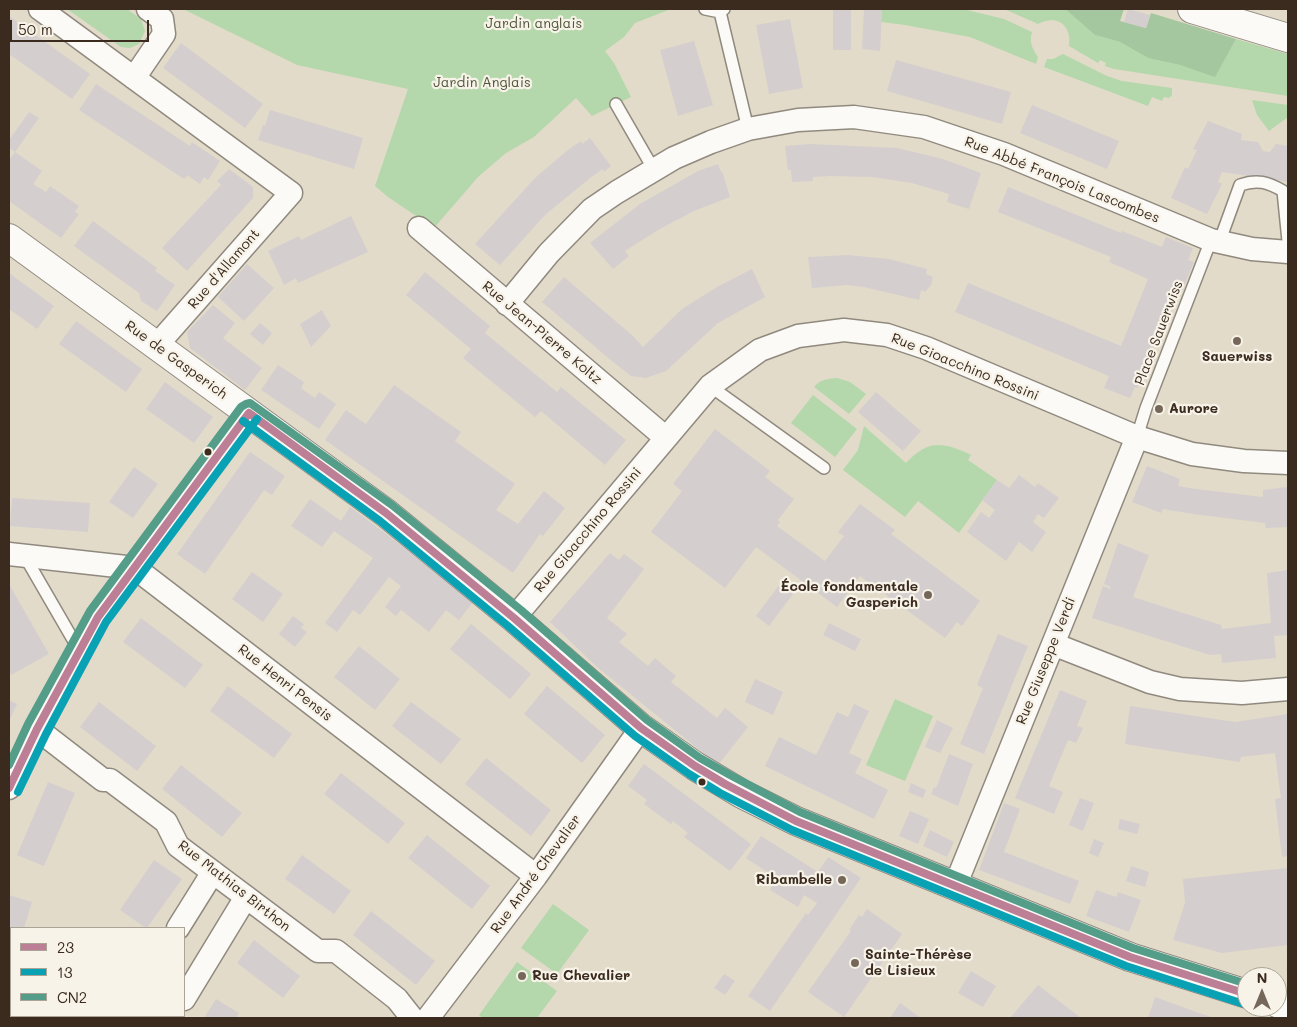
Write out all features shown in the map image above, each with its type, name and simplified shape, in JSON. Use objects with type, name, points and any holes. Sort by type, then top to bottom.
[{"type":"street","points":[[40,9],[134,78],[164,34],[162,19],[148,9]]},
{"type":"street","points":[[1192,9],[1288,38]]},
{"type":"street","name":"Rue d'Allamont","points":[[134,78],[291,193],[157,346]]},
{"type":"street","name":"Rue Abbé François Lascombes","points":[[507,304],[549,254],[592,209],[617,192],[674,158],[748,128],[798,120],[854,117],[924,127],[1004,154],[1215,242],[1252,250],[1288,252]]},
{"type":"street","name":"Rue Jean-Pierre Koltz","points":[[419,228],[666,438]]},
{"type":"street","name":"Rue de Gasperich","points":[[9,238],[386,513],[514,618],[641,728],[695,766],[768,808],[796,821],[1130,957],[1237,991]]},
{"type":"street","name":"Rue Gioacchino Rossini","points":[[514,618],[710,386],[760,350],[798,336],[844,330],[887,335],[926,348],[1137,437],[1192,454],[1244,461],[1288,462]]},
{"type":"street","points":[[9,788],[37,729],[98,617],[249,413]]},
{"type":"street","name":"Rue Giuseppe Verdi","points":[[955,886],[1137,437]]},
{"type":"street","points":[[16,555],[135,568]]},
{"type":"street","name":"Rue Henri Pensis","points":[[135,568],[536,876]]},
{"type":"street","points":[[1053,644],[1150,682],[1180,689],[1242,693],[1288,689]]},
{"type":"street","name":"Rue André Chevalier","points":[[428,1018],[536,876],[641,728]]},
{"type":"street","name":"Rue Mathias Birthon","points":[[37,729],[103,780],[110,780],[166,822],[178,846],[246,897],[318,950],[336,951],[398,999],[412,1018]]},
{"type":"street","points":[[179,927],[213,872]]},
{"type":"street","points":[[185,997],[246,897]]},
{"type":"street","points":[[122,1017],[128,1018]]},
{"type":"lane","points":[[705,9],[722,10],[748,128]]},
{"type":"lane","points":[[616,104],[654,170]]},
{"type":"lane","name":"Place Sauerwiss","points":[[1137,437],[1146,408],[1240,184],[1262,182],[1283,191],[1288,241]]},
{"type":"lane","points":[[710,386],[824,468]]},
{"type":"lane","points":[[16,555],[79,650]]},
{"type":"green space","points":[[67,9],[127,9],[141,19],[145,31],[139,44],[130,48],[121,47]]},
{"type":"green space","name":"Jardin Anglais","points":[[183,9],[671,9],[635,23],[624,37],[605,51],[614,63],[631,97],[592,116],[576,98],[534,137],[506,153],[478,177],[434,228],[375,186],[408,89],[297,65]]},
{"type":"green space","points":[[864,9],[963,9],[1004,19],[1032,32],[1032,45],[1038,57],[1036,64],[970,37],[881,22],[882,10]]},
{"type":"green space","points":[[1004,9],[1065,9],[1095,35],[1120,42],[1148,58],[1180,65],[1215,76],[1236,39],[1288,54],[1288,96],[1114,69],[1105,66],[1106,63],[1100,60],[1098,63],[1069,46],[1068,32],[1062,23],[1051,20],[1038,24]]},
{"type":"green space","points":[[1065,9],[1124,9],[1120,21],[1146,28],[1151,13],[1236,39],[1215,77],[1180,65],[1148,58],[1120,42],[1095,35]]},
{"type":"green space","points":[[1063,54],[1107,76],[1122,81],[1172,88],[1172,95],[1169,98],[1164,97],[1162,101],[1152,97],[1148,106],[1044,67],[1047,59],[1053,59]]},
{"type":"green space","points":[[1252,100],[1288,105],[1288,117],[1269,131],[1257,115]]},
{"type":"green space","points":[[837,378],[850,382],[866,394],[849,414],[814,387],[827,379]]},
{"type":"green space","points":[[813,395],[857,429],[835,457],[791,423]]},
{"type":"green space","points":[[864,426],[906,463],[914,455],[929,446],[944,445],[971,455],[968,460],[997,480],[959,533],[918,501],[905,517],[843,470],[858,450]]},
{"type":"green space","points":[[895,699],[933,716],[905,781],[866,765]]},
{"type":"green space","name":"Rue Chevalier","points":[[553,904],[589,930],[557,974],[521,948]]},
{"type":"green space","name":"Rue Chevalier","points":[[517,962],[557,991],[537,1018],[483,1018],[479,1015]]},
{"type":"building","points":[[833,9],[851,9],[851,50],[833,50]]},
{"type":"building","points":[[864,9],[882,10],[880,51],[862,49]]},
{"type":"building","points":[[1128,9],[1150,15],[1146,28],[1124,22]]},
{"type":"building","points":[[9,16],[90,74],[72,99],[9,54]]},
{"type":"building","points":[[790,19],[803,88],[769,94],[756,25]]},
{"type":"building","points":[[694,41],[713,105],[678,116],[660,50]]},
{"type":"building","points":[[181,43],[263,104],[245,128],[163,68]]},
{"type":"building","points":[[896,60],[1011,92],[1002,124],[887,91]]},
{"type":"building","points":[[96,84],[190,146],[192,142],[220,161],[208,180],[204,177],[200,184],[187,175],[184,179],[79,110]]},
{"type":"building","points":[[1032,105],[1119,141],[1107,169],[1020,133]]},
{"type":"building","points":[[270,110],[363,138],[354,169],[258,140]]},
{"type":"building","points":[[29,112],[39,118],[15,152],[9,148],[9,140]]},
{"type":"building","points":[[1208,121],[1242,134],[1241,140],[1258,142],[1263,151],[1270,152],[1276,144],[1288,146],[1288,182],[1222,172],[1218,182],[1222,184],[1207,214],[1171,198],[1185,167],[1188,169],[1197,150],[1193,149]]},
{"type":"building","points":[[590,138],[611,166],[604,172],[603,169],[590,178],[545,215],[500,265],[475,244],[535,178],[569,149],[581,141],[582,144]]},
{"type":"building","points":[[810,144],[897,148],[943,159],[981,173],[969,209],[947,202],[949,194],[912,183],[872,177],[830,176],[813,177],[813,181],[792,182],[791,170],[788,170],[785,146]]},
{"type":"building","points":[[15,152],[42,171],[33,184],[46,192],[50,186],[79,206],[75,212],[79,214],[61,238],[9,201],[9,160]]},
{"type":"building","points":[[718,164],[730,197],[694,211],[658,230],[625,251],[629,256],[613,269],[590,243],[640,204],[698,171]]},
{"type":"building","points":[[229,169],[253,187],[253,198],[187,271],[162,248],[221,185],[217,181]]},
{"type":"building","points":[[1008,187],[1121,233],[1122,231],[1162,247],[1166,237],[1193,248],[1188,260],[1194,262],[1180,295],[1173,292],[1148,353],[1152,355],[1138,388],[1135,387],[1130,398],[1104,388],[1109,376],[955,312],[968,283],[1121,346],[1148,279],[1109,262],[1111,257],[998,212]]},
{"type":"building","points":[[351,216],[368,252],[298,283],[296,278],[284,285],[268,251],[299,236],[301,240]]},
{"type":"building","points":[[93,221],[157,268],[155,271],[175,285],[157,311],[141,301],[139,293],[74,246]]},
{"type":"building","points":[[848,255],[889,259],[927,269],[926,274],[933,277],[931,285],[925,292],[921,290],[919,300],[864,287],[847,285],[812,288],[808,257]]},
{"type":"building","points":[[247,264],[274,288],[244,321],[218,297]]},
{"type":"building","points":[[752,269],[765,297],[718,323],[666,371],[646,378],[631,376],[542,302],[564,277],[633,336],[643,347],[682,309],[717,287]]},
{"type":"building","points":[[425,272],[490,326],[485,333],[557,392],[561,387],[626,440],[605,465],[541,411],[535,417],[463,358],[471,349],[406,295]]},
{"type":"building","points":[[9,273],[54,306],[37,329],[9,309]]},
{"type":"building","points":[[213,305],[235,323],[223,338],[262,368],[245,390],[190,348],[187,332]]},
{"type":"building","points":[[322,310],[331,326],[311,347],[300,324]]},
{"type":"building","points":[[76,321],[142,369],[126,392],[59,344]]},
{"type":"building","points":[[260,323],[272,333],[263,345],[250,334]]},
{"type":"building","points":[[278,365],[304,382],[301,388],[315,398],[319,392],[336,404],[319,429],[261,390]]},
{"type":"building","points":[[165,382],[213,417],[194,443],[146,409]]},
{"type":"building","points":[[394,385],[461,432],[455,441],[515,484],[496,510],[518,524],[544,491],[565,508],[543,536],[540,534],[513,573],[325,440],[346,410],[366,424]]},
{"type":"building","points":[[876,392],[921,431],[903,451],[858,412]]},
{"type":"building","points":[[715,429],[770,471],[765,477],[794,499],[778,520],[780,522],[777,526],[825,561],[844,536],[838,532],[860,504],[895,530],[891,534],[980,601],[962,626],[957,622],[945,638],[860,576],[837,607],[756,547],[725,588],[651,532],[682,491],[673,484]]},
{"type":"building","points":[[250,452],[285,476],[272,495],[264,490],[205,574],[177,554]]},
{"type":"building","points":[[1147,466],[1180,479],[1178,486],[1196,489],[1263,497],[1263,490],[1288,487],[1288,527],[1266,528],[1265,523],[1163,509],[1161,513],[1132,502]]},
{"type":"building","points":[[134,467],[158,484],[133,518],[109,502]]},
{"type":"building","points":[[1019,475],[1035,487],[1038,483],[1059,498],[1044,518],[1038,514],[1033,522],[1046,532],[1032,552],[1019,542],[1006,561],[967,532],[981,512],[989,518],[995,510],[982,500],[997,480],[1009,488]]},
{"type":"building","points":[[12,498],[90,503],[88,532],[10,526]]},
{"type":"building","points":[[310,499],[341,521],[350,507],[473,602],[459,620],[446,610],[429,632],[401,610],[396,616],[385,607],[401,586],[389,577],[360,615],[353,610],[337,632],[325,623],[373,558],[334,531],[322,547],[291,526]]},
{"type":"building","points":[[1118,543],[1149,555],[1133,597],[1221,625],[1222,629],[1271,623],[1267,573],[1288,570],[1288,635],[1274,636],[1276,658],[1222,663],[1221,654],[1210,655],[1092,618],[1103,586],[1110,589],[1111,587],[1104,584]]},
{"type":"building","points":[[610,553],[619,560],[624,554],[644,569],[607,618],[627,634],[619,642],[648,666],[655,658],[676,676],[671,682],[717,718],[725,708],[748,727],[718,765],[597,667],[550,622]]},
{"type":"building","points":[[252,572],[283,594],[263,622],[232,599]]},
{"type":"building","points":[[9,584],[49,654],[11,675],[9,671]]},
{"type":"building","points":[[780,584],[793,594],[769,626],[756,616]]},
{"type":"building","points":[[293,616],[304,624],[301,628],[307,632],[295,647],[279,634]]},
{"type":"building","points":[[141,618],[203,665],[185,688],[123,642]]},
{"type":"building","points":[[829,623],[861,639],[855,651],[823,635]]},
{"type":"building","points":[[471,624],[531,674],[510,699],[450,649]]},
{"type":"building","points":[[998,634],[1028,646],[984,754],[960,744],[983,688],[977,685]]},
{"type":"building","points":[[359,646],[400,679],[375,710],[334,677]]},
{"type":"building","points":[[755,679],[783,692],[773,715],[745,702]]},
{"type":"building","points":[[228,686],[292,734],[274,758],[210,711]]},
{"type":"building","points":[[547,686],[605,735],[582,763],[524,714]]},
{"type":"building","points":[[1060,690],[1087,701],[1077,726],[1083,728],[1076,743],[1068,740],[1049,786],[1063,792],[1054,814],[1015,798]]},
{"type":"building","points":[[9,700],[17,704],[9,721]]},
{"type":"building","points":[[99,702],[156,746],[137,771],[80,727]]},
{"type":"building","points":[[411,702],[461,739],[441,764],[392,726]]},
{"type":"building","points":[[854,704],[869,711],[849,753],[862,759],[855,773],[888,790],[874,819],[765,766],[779,737],[816,755],[837,712],[848,717]]},
{"type":"building","points":[[1130,706],[1235,722],[1288,714],[1288,856],[1282,857],[1275,799],[1281,798],[1275,753],[1241,757],[1240,762],[1125,744]]},
{"type":"building","points":[[937,720],[953,728],[940,753],[925,747]]},
{"type":"building","points":[[949,754],[973,764],[958,806],[931,794],[934,787],[936,788]]},
{"type":"building","points":[[486,758],[551,810],[531,836],[465,784]]},
{"type":"building","points":[[644,764],[751,844],[730,871],[684,837],[688,833],[673,821],[671,824],[644,804],[647,800],[628,786]]},
{"type":"building","points":[[181,765],[242,813],[222,837],[162,789]]},
{"type":"building","points":[[341,773],[405,823],[388,844],[324,794]]},
{"type":"building","points":[[48,782],[75,793],[44,866],[17,855]]},
{"type":"building","points":[[911,783],[926,790],[923,798],[908,792]]},
{"type":"building","points":[[1080,798],[1094,803],[1083,831],[1069,825]]},
{"type":"building","points":[[1004,803],[1020,809],[1004,852],[1079,881],[1070,904],[979,870]]},
{"type":"building","points":[[910,811],[929,819],[918,844],[899,836]]},
{"type":"building","points":[[1120,819],[1140,824],[1137,834],[1118,829]]},
{"type":"building","points":[[930,830],[954,842],[947,857],[923,846]]},
{"type":"building","points":[[427,835],[490,886],[472,909],[408,858]]},
{"type":"building","points":[[761,836],[818,872],[828,857],[861,878],[770,1011],[748,996],[806,913],[808,915],[817,903],[804,895],[798,907],[770,890],[776,878],[746,858]]},
{"type":"building","points":[[1094,839],[1104,843],[1098,857],[1089,853]]},
{"type":"building","points":[[302,855],[351,891],[334,914],[285,879]]},
{"type":"building","points":[[154,860],[182,879],[148,927],[145,927],[120,910]]},
{"type":"building","points":[[1131,866],[1149,872],[1145,887],[1126,881]]},
{"type":"building","points":[[1288,868],[1288,945],[1222,953],[1173,940],[1185,903],[1183,879]]},
{"type":"building","points":[[1096,890],[1116,897],[1118,892],[1141,900],[1129,932],[1086,916]]},
{"type":"building","points":[[9,895],[32,902],[24,927],[10,927],[9,972]]},
{"type":"building","name":"Sainte-Thérèse de Lisieux","points":[[867,909],[902,934],[844,1017],[808,992],[851,931],[849,930],[859,915],[862,917]]},
{"type":"building","points":[[371,911],[435,961],[416,985],[353,935]]},
{"type":"building","points":[[254,940],[300,976],[283,998],[237,963]]},
{"type":"building","points":[[971,971],[996,986],[983,1007],[958,993]]},
{"type":"building","points":[[724,974],[735,981],[725,995],[714,988]]},
{"type":"building","points":[[1038,985],[1081,1018],[1010,1018]]},
{"type":"building","points":[[1155,997],[1202,1014],[1214,1018],[1148,1018]]},
{"type":"building","points":[[216,999],[239,1013],[236,1018],[204,1018]]},
{"type":"building","points":[[900,1003],[921,1018],[890,1018]]},
{"type":"transit line","name":"CN2","points":[[9,765],[28,724],[90,611],[241,407],[250,403],[392,505],[521,610],[647,720],[700,758],[800,812],[1133,948],[1237,981]]},
{"type":"transit line","name":"23","points":[[249,413],[386,513],[514,618],[641,728],[695,766],[725,784],[796,821],[1130,957],[1237,991]]},
{"type":"transit line","name":"23","points":[[9,788],[37,729],[98,617],[249,413]]},
{"type":"transit line","name":"13","points":[[18,792],[46,734],[106,622],[257,419]]},
{"type":"transit line","name":"13","points":[[243,421],[380,521],[508,626],[635,736],[720,793],[792,830],[1126,966],[1237,1002]]},
{"type":"place","name":"Sauerwiss","points":[[1237,341]]},
{"type":"place","name":"Aurore","points":[[1159,409]]},
{"type":"place","name":"École fondamentale Gasperich","points":[[928,595]]},
{"type":"place","name":"Ribambelle","points":[[842,880]]},
{"type":"place","name":"Sainte-Thérèse de Lisieux","points":[[855,963]]},
{"type":"place","name":"Rue Chevalier","points":[[522,976]]},
{"type":"park label","name":"Jardin anglais","points":[[534,24]]}]
